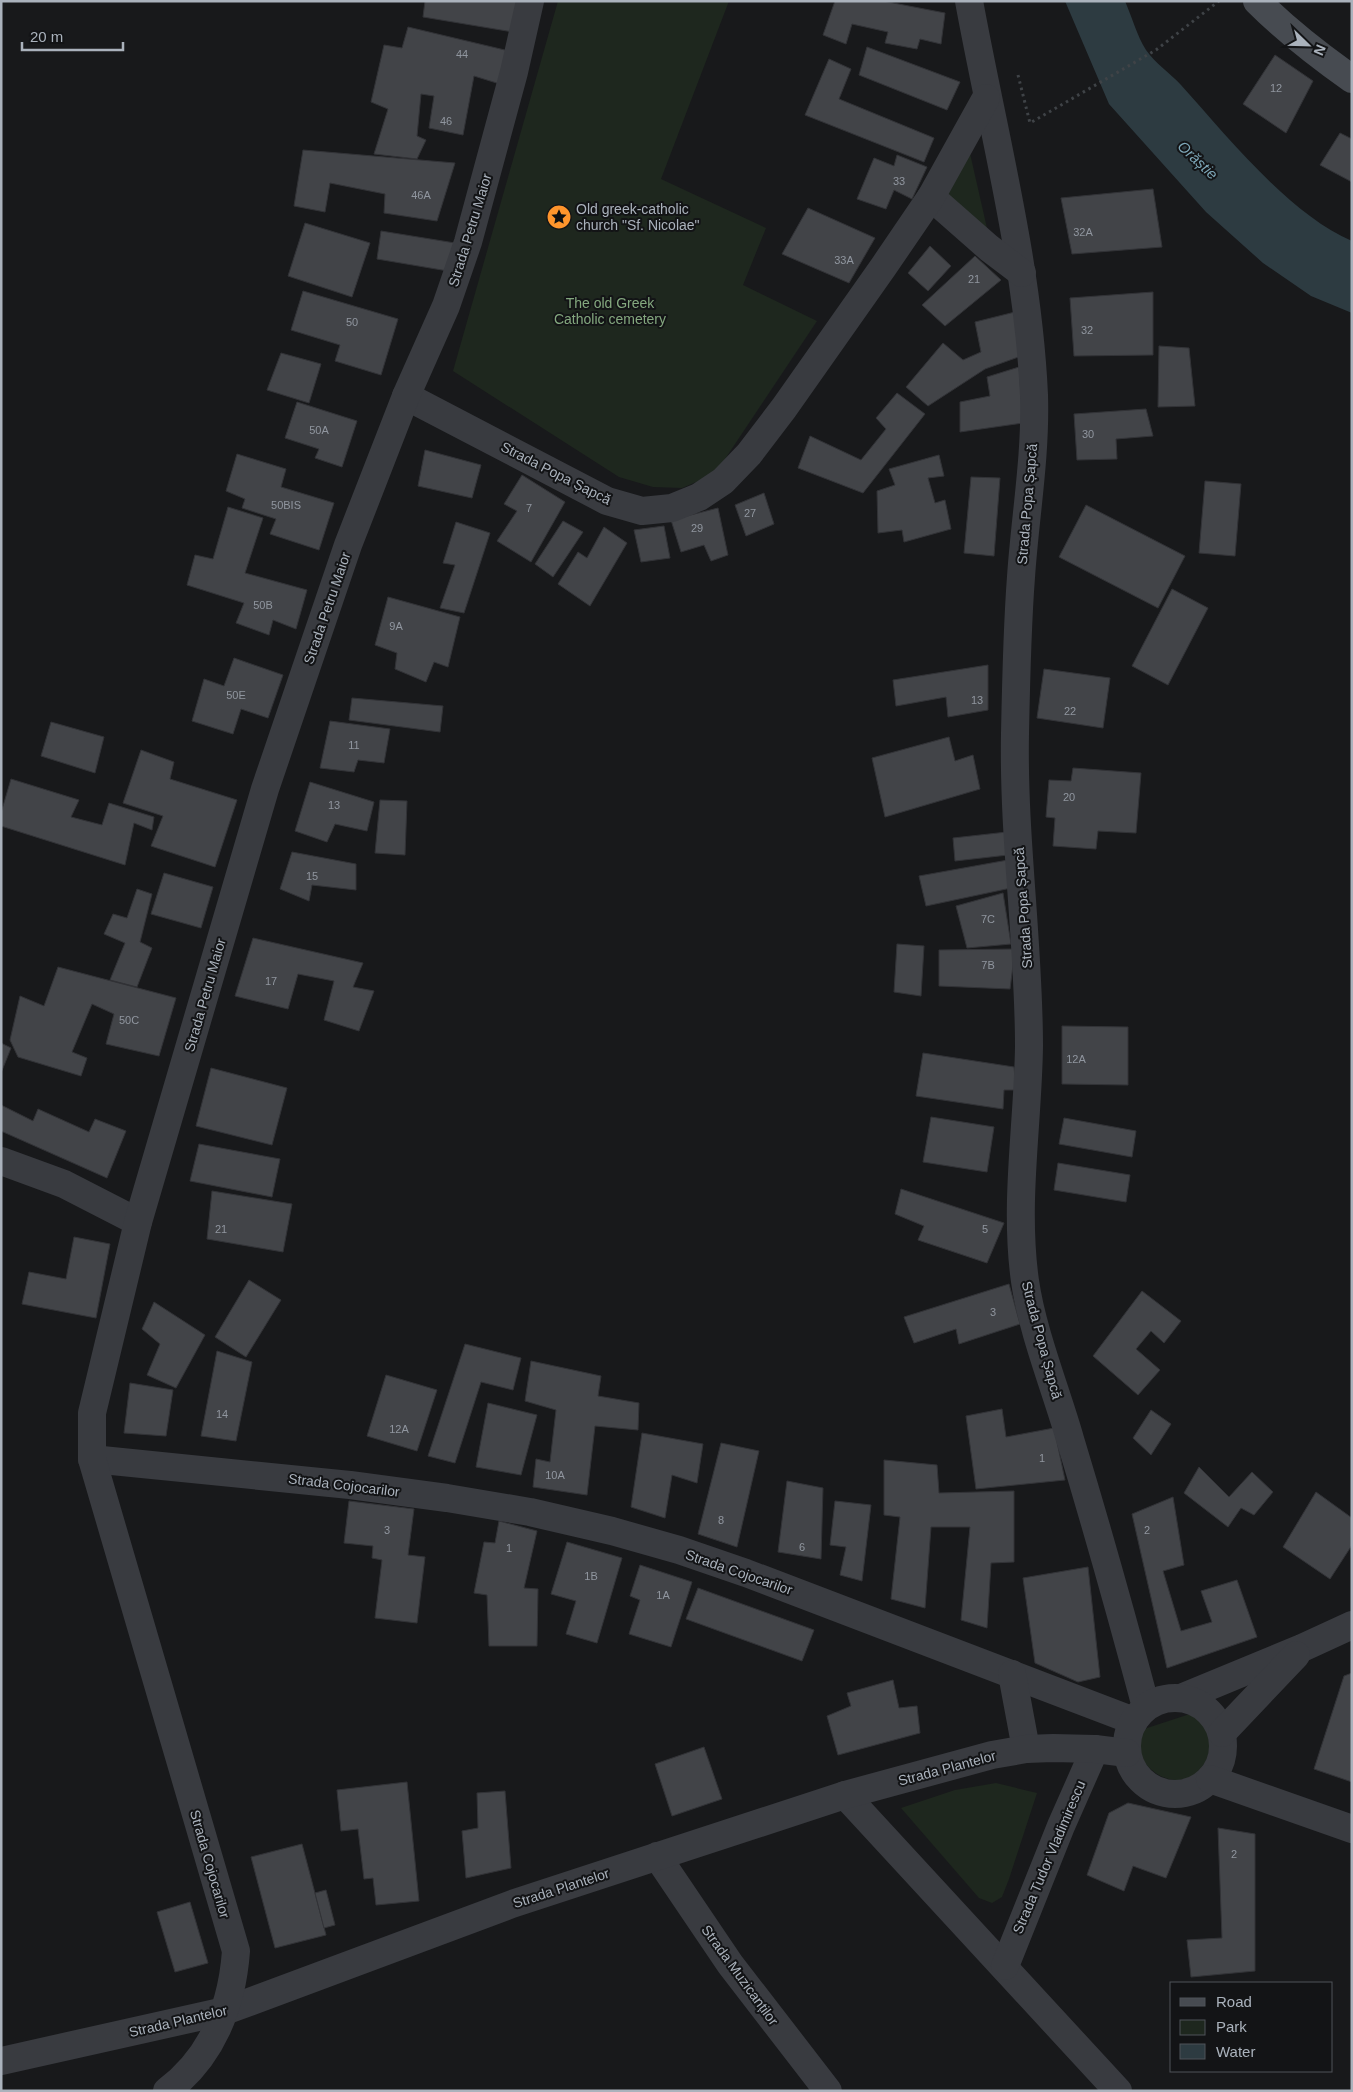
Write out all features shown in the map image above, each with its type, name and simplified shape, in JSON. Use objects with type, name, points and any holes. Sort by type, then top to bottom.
[{"type":"main road","points":[[1257,1],[1277,21],[1318,55],[1352,79]]},
{"type":"street","name":"Strada Petru Maior","points":[[92,1459],[92,1414],[138,1222],[265,789],[348,545],[406,396],[446,306],[468,242],[514,72],[530,1]]},
{"type":"street","name":"Strada Popa Șapcă","points":[[969,1],[986,98],[1022,273],[1034,399],[1032,467],[1021,576],[1015,739],[1016,811],[1029,1023],[1020,1232],[1026,1285],[1037,1330],[1088,1499],[1140,1714]]},
{"type":"street","name":"Strada Popa Șapcă","points":[[406,396],[607,501],[642,511],[672,508],[699,497],[723,481],[749,454],[824,353],[931,197],[986,98]]},
{"type":"street","points":[[931,197],[989,248],[1022,273]]},
{"type":"street","points":[[1,1162],[64,1184],[138,1222]]},
{"type":"street","name":"Strada Cojocarilor","points":[[167,2091],[196,2065],[212,2039],[225,2011],[234,1978],[236,1951],[92,1459],[350,1485],[447,1498],[530,1512],[612,1531],[678,1550],[746,1574],[1012,1674],[1140,1714]]},
{"type":"street","points":[[1181,1698],[1194,1702],[1206,1710],[1215,1720],[1222,1733],[1223,1750],[1219,1766],[1210,1779],[1198,1789],[1183,1794],[1168,1794],[1153,1790],[1140,1780],[1132,1768],[1127,1753],[1128,1736],[1140,1714],[1163,1699],[1181,1698],[1302,1648],[1352,1625]]},
{"type":"street","points":[[1222,1733],[1302,1648]]},
{"type":"street","points":[[1012,1674],[1026,1750]]},
{"type":"street","name":"Strada Plantelor","points":[[1,2061],[225,2011],[512,1904],[845,1795],[992,1755],[1053,1748],[1095,1749],[1127,1753]]},
{"type":"street","name":"Strada Tudor Vladimirescu","points":[[1004,1966],[1061,1826],[1095,1749]]},
{"type":"street","points":[[1210,1779],[1352,1829]]},
{"type":"street","points":[[845,1795],[1118,2091]]},
{"type":"street","name":"Strada Muzicanților","points":[[658,1856],[730,1964],[828,2091]]},
{"type":"path","points":[[1016,67],[1030,123],[1156,50],[1219,1]]},
{"type":"green space","name":"The old Greek Catholic cemetery","points":[[558,1],[729,1],[661,179],[766,228],[743,285],[817,321],[715,474],[682,488],[653,487],[619,477],[453,371]]},
{"type":"green space","points":[[969,149],[989,237],[942,194]]},
{"type":"green space","points":[[1193,1713],[1205,1726],[1210,1739],[1210,1747],[1205,1762],[1194,1775],[1187,1778],[1173,1780],[1161,1776],[1142,1759],[1139,1744],[1141,1730]]},
{"type":"green space","points":[[996,1783],[1037,1793],[1002,1897],[992,1903],[979,1898],[901,1808],[955,1790]]},
{"type":"water","name":"Orăștie","points":[[1065,1],[1125,1],[1137,33],[1146,50],[1181,85],[1239,150],[1282,193],[1305,212],[1328,229],[1352,241],[1352,313],[1311,296],[1263,263],[1206,212],[1109,104]]},
{"type":"building","points":[[425,1],[517,1],[513,32],[423,17]]},
{"type":"building","points":[[835,1],[883,1],[945,13],[941,44],[920,39],[917,49],[885,43],[888,32],[852,24],[846,44],[823,35]]},
{"type":"building","points":[[408,27],[509,51],[500,84],[474,76],[463,135],[429,128],[434,96],[421,94],[417,136],[426,140],[417,159],[374,154],[388,109],[371,102],[384,45],[402,48]]},
{"type":"building","points":[[867,47],[960,82],[947,110],[859,75]]},
{"type":"building","points":[[1275,55],[1313,81],[1286,133],[1243,104]]},
{"type":"building","points":[[829,59],[851,69],[839,99],[934,138],[924,162],[805,115]]},
{"type":"building","points":[[1340,133],[1352,139],[1352,182],[1320,165]]},
{"type":"building","points":[[303,150],[455,163],[437,221],[384,213],[385,194],[330,183],[325,212],[294,206]]},
{"type":"building","points":[[897,155],[927,167],[912,199],[894,190],[886,209],[857,199],[874,158],[894,166]]},
{"type":"building","points":[[1153,189],[1162,247],[1072,254],[1061,198]]},
{"type":"building","points":[[808,208],[875,238],[849,283],[782,254]]},
{"type":"building","points":[[305,223],[370,243],[352,297],[288,276]]},
{"type":"building","points":[[381,231],[455,243],[448,271],[377,259]]},
{"type":"building","points":[[930,246],[951,266],[928,291],[908,273]]},
{"type":"building","points":[[975,256],[1001,280],[945,326],[922,305]]},
{"type":"building","points":[[303,291],[398,319],[381,375],[335,361],[340,345],[291,330]]},
{"type":"building","points":[[1153,292],[1153,355],[1074,356],[1070,298]]},
{"type":"building","points":[[1019,311],[1024,355],[985,369],[928,406],[906,387],[943,343],[963,360],[981,352],[975,322]]},
{"type":"building","points":[[1159,346],[1189,348],[1195,406],[1158,407]]},
{"type":"building","points":[[281,353],[321,364],[309,403],[267,390]]},
{"type":"building","points":[[1019,367],[1023,423],[960,432],[960,402],[990,396],[987,377]]},
{"type":"building","points":[[897,393],[925,414],[863,493],[798,468],[810,436],[861,460],[886,429],[876,418]]},
{"type":"building","points":[[297,402],[357,421],[342,467],[315,458],[319,449],[285,438]]},
{"type":"building","points":[[1146,409],[1153,436],[1116,439],[1117,459],[1077,460],[1074,414]]},
{"type":"building","points":[[425,450],[481,465],[472,498],[418,486]]},
{"type":"building","points":[[237,454],[286,469],[281,487],[334,503],[319,550],[270,534],[276,519],[242,508],[245,499],[226,491]]},
{"type":"building","points":[[939,455],[944,476],[928,478],[935,503],[945,500],[951,529],[904,542],[902,530],[878,533],[877,491],[895,485],[889,469]]},
{"type":"building","points":[[522,475],[565,502],[531,562],[497,541],[517,511],[504,504]]},
{"type":"building","points":[[971,477],[1000,478],[994,556],[964,553]]},
{"type":"building","points":[[1205,481],[1241,484],[1235,556],[1199,553]]},
{"type":"building","points":[[764,493],[774,524],[746,536],[735,505]]},
{"type":"building","points":[[1086,505],[1185,556],[1158,608],[1059,557]]},
{"type":"building","points":[[228,507],[263,518],[245,573],[307,590],[296,629],[273,620],[269,635],[236,623],[244,603],[187,585],[195,555],[213,559]]},
{"type":"building","points":[[718,508],[728,555],[711,561],[704,545],[681,552],[671,520]]},
{"type":"building","points":[[563,521],[583,532],[553,577],[535,564]]},
{"type":"building","points":[[456,522],[490,533],[464,613],[440,608],[455,565],[443,563]]},
{"type":"building","points":[[664,526],[670,558],[641,562],[634,530]]},
{"type":"building","points":[[604,527],[627,543],[590,606],[558,584],[578,552],[587,558]]},
{"type":"building","points":[[1172,589],[1208,608],[1168,685],[1132,666]]},
{"type":"building","points":[[388,597],[460,617],[448,667],[434,662],[426,682],[395,669],[397,653],[375,645]]},
{"type":"building","points":[[234,658],[283,675],[268,718],[241,709],[233,734],[192,721],[204,679],[224,686]]},
{"type":"building","points":[[988,665],[988,710],[948,717],[946,697],[896,706],[893,680]]},
{"type":"building","points":[[1044,669],[1110,678],[1103,728],[1037,718]]},
{"type":"building","points":[[352,698],[443,706],[440,732],[349,720]]},
{"type":"building","points":[[330,721],[390,729],[384,763],[358,760],[354,772],[320,768]]},
{"type":"building","points":[[51,722],[104,737],[95,773],[41,756]]},
{"type":"building","points":[[949,737],[955,761],[973,755],[980,789],[885,817],[872,758]]},
{"type":"building","points":[[141,750],[174,762],[170,779],[237,800],[215,867],[151,846],[163,816],[123,803]]},
{"type":"building","points":[[1073,768],[1141,773],[1136,833],[1098,831],[1096,849],[1053,846],[1055,818],[1046,817],[1049,780],[1071,781]]},
{"type":"building","points":[[11,779],[79,800],[71,817],[102,825],[109,803],[154,817],[152,830],[134,823],[125,865],[1,826],[1,813]]},
{"type":"building","points":[[310,782],[374,802],[367,831],[335,824],[327,842],[295,831]]},
{"type":"building","points":[[380,800],[407,801],[405,855],[375,853]]},
{"type":"building","points":[[1007,832],[1008,855],[955,861],[953,838]]},
{"type":"building","points":[[292,852],[356,864],[356,890],[312,885],[309,901],[280,889]]},
{"type":"building","points":[[1008,860],[1011,888],[926,906],[919,876]]},
{"type":"building","points":[[164,873],[213,887],[201,928],[151,914]]},
{"type":"building","points":[[137,889],[152,894],[140,942],[152,948],[137,987],[110,980],[125,943],[104,934],[113,914],[127,918]]},
{"type":"building","points":[[1003,893],[1011,944],[967,948],[956,906]]},
{"type":"building","points":[[253,938],[363,963],[353,987],[374,991],[359,1031],[324,1020],[334,981],[298,974],[288,1009],[235,996]]},
{"type":"building","points":[[897,944],[924,946],[921,996],[894,992]]},
{"type":"building","points":[[1015,949],[1010,989],[939,986],[939,950]]},
{"type":"building","points":[[58,967],[176,998],[159,1056],[106,1044],[114,1014],[92,1004],[72,1052],[87,1058],[81,1076],[18,1057],[10,1040],[20,996],[44,1006]]},
{"type":"building","points":[[1062,1026],[1128,1027],[1128,1085],[1062,1084]]},
{"type":"building","points":[[1,1043],[11,1048],[1,1073]]},
{"type":"building","points":[[923,1053],[1014,1067],[1016,1090],[1004,1090],[1003,1109],[916,1096]]},
{"type":"building","points":[[211,1068],[287,1088],[272,1145],[196,1126]]},
{"type":"building","points":[[1,1105],[33,1121],[38,1109],[89,1132],[95,1119],[126,1131],[107,1178],[1,1131]]},
{"type":"building","points":[[931,1117],[994,1127],[987,1172],[923,1162]]},
{"type":"building","points":[[1064,1118],[1136,1131],[1132,1157],[1059,1144]]},
{"type":"building","points":[[199,1144],[280,1159],[272,1197],[190,1181]]},
{"type":"building","points":[[1058,1163],[1130,1175],[1126,1202],[1054,1190]]},
{"type":"building","points":[[901,1189],[1004,1223],[987,1263],[918,1240],[924,1226],[895,1214]]},
{"type":"building","points":[[212,1191],[292,1204],[283,1252],[207,1239]]},
{"type":"building","points":[[74,1237],[110,1244],[96,1318],[22,1304],[29,1272],[66,1279]]},
{"type":"building","points":[[249,1280],[281,1300],[246,1357],[215,1337]]},
{"type":"building","points":[[1009,1284],[1020,1324],[959,1344],[956,1329],[914,1343],[904,1317]]},
{"type":"building","points":[[1142,1291],[1181,1321],[1164,1343],[1151,1331],[1136,1349],[1160,1370],[1138,1395],[1093,1356]]},
{"type":"building","points":[[154,1302],[205,1335],[176,1388],[147,1375],[160,1344],[142,1329]]},
{"type":"building","points":[[465,1344],[521,1358],[513,1390],[481,1382],[455,1463],[428,1456]]},
{"type":"building","points":[[217,1351],[252,1362],[236,1441],[201,1436]]},
{"type":"building","points":[[531,1361],[601,1376],[598,1396],[639,1403],[638,1430],[595,1426],[587,1495],[533,1487],[536,1459],[550,1462],[556,1410],[525,1401]]},
{"type":"building","points":[[386,1375],[437,1390],[417,1451],[367,1436]]},
{"type":"building","points":[[130,1383],[173,1390],[166,1436],[124,1433]]},
{"type":"building","points":[[488,1403],[537,1415],[521,1475],[476,1467]]},
{"type":"building","points":[[1002,1409],[1006,1437],[1054,1428],[1065,1480],[976,1489],[966,1416]]},
{"type":"building","points":[[1151,1410],[1171,1424],[1151,1455],[1133,1438]]},
{"type":"building","points":[[642,1433],[703,1444],[697,1483],[672,1475],[665,1518],[631,1507]]},
{"type":"building","points":[[721,1443],[759,1451],[737,1547],[698,1534]]},
{"type":"building","points":[[884,1460],[937,1465],[939,1493],[1014,1491],[1014,1562],[991,1563],[987,1628],[961,1620],[970,1527],[931,1527],[925,1608],[891,1599],[900,1517],[884,1515]]},
{"type":"building","points":[[1199,1467],[1229,1497],[1252,1472],[1273,1492],[1254,1515],[1241,1508],[1228,1527],[1184,1493]]},
{"type":"building","points":[[787,1481],[823,1488],[821,1559],[778,1552]]},
{"type":"building","points":[[1316,1492],[1352,1518],[1352,1545],[1330,1579],[1283,1547]]},
{"type":"building","points":[[1173,1497],[1184,1565],[1163,1571],[1181,1631],[1212,1622],[1201,1591],[1237,1580],[1257,1637],[1167,1668],[1132,1514]]},
{"type":"building","points":[[349,1501],[414,1509],[408,1555],[425,1557],[417,1623],[375,1618],[382,1560],[372,1558],[373,1546],[344,1543]]},
{"type":"building","points":[[835,1501],[871,1505],[862,1581],[840,1575],[846,1547],[830,1545]]},
{"type":"building","points":[[499,1521],[537,1531],[524,1588],[538,1589],[537,1646],[489,1646],[487,1595],[474,1593],[484,1542],[495,1543]]},
{"type":"building","points":[[567,1542],[622,1558],[597,1643],[566,1634],[576,1601],[551,1594]]},
{"type":"building","points":[[640,1565],[692,1582],[671,1647],[629,1634],[640,1600],[630,1596]]},
{"type":"building","points":[[1088,1567],[1100,1677],[1078,1682],[1035,1663],[1023,1578]]},
{"type":"building","points":[[698,1588],[814,1630],[802,1661],[686,1619]]},
{"type":"building","points":[[1352,1673],[1352,1782],[1314,1769],[1344,1676]]},
{"type":"building","points":[[893,1680],[899,1708],[917,1706],[920,1733],[838,1755],[827,1716],[851,1706],[847,1693]]},
{"type":"building","points":[[704,1747],[722,1799],[672,1816],[655,1764]]},
{"type":"building","points":[[407,1782],[419,1901],[376,1905],[373,1878],[364,1879],[358,1829],[341,1831],[337,1790]]},
{"type":"building","points":[[505,1791],[511,1868],[466,1878],[462,1831],[478,1828],[477,1793]]},
{"type":"building","points":[[1128,1803],[1191,1817],[1166,1878],[1133,1866],[1124,1891],[1087,1875],[1109,1813]]},
{"type":"building","points":[[1218,1828],[1255,1834],[1255,1971],[1191,1977],[1187,1940],[1222,1938]]},
{"type":"building","points":[[302,1844],[326,1935],[275,1948],[251,1857]]},
{"type":"building","points":[[326,1890],[335,1925],[324,1928],[315,1893]]},
{"type":"building","points":[[190,1902],[208,1963],[175,1972],[157,1912]]},
{"type":"place","name":"Old greek-catholic church \"Sf. Nicolae\"","points":[[559,217]]}]
